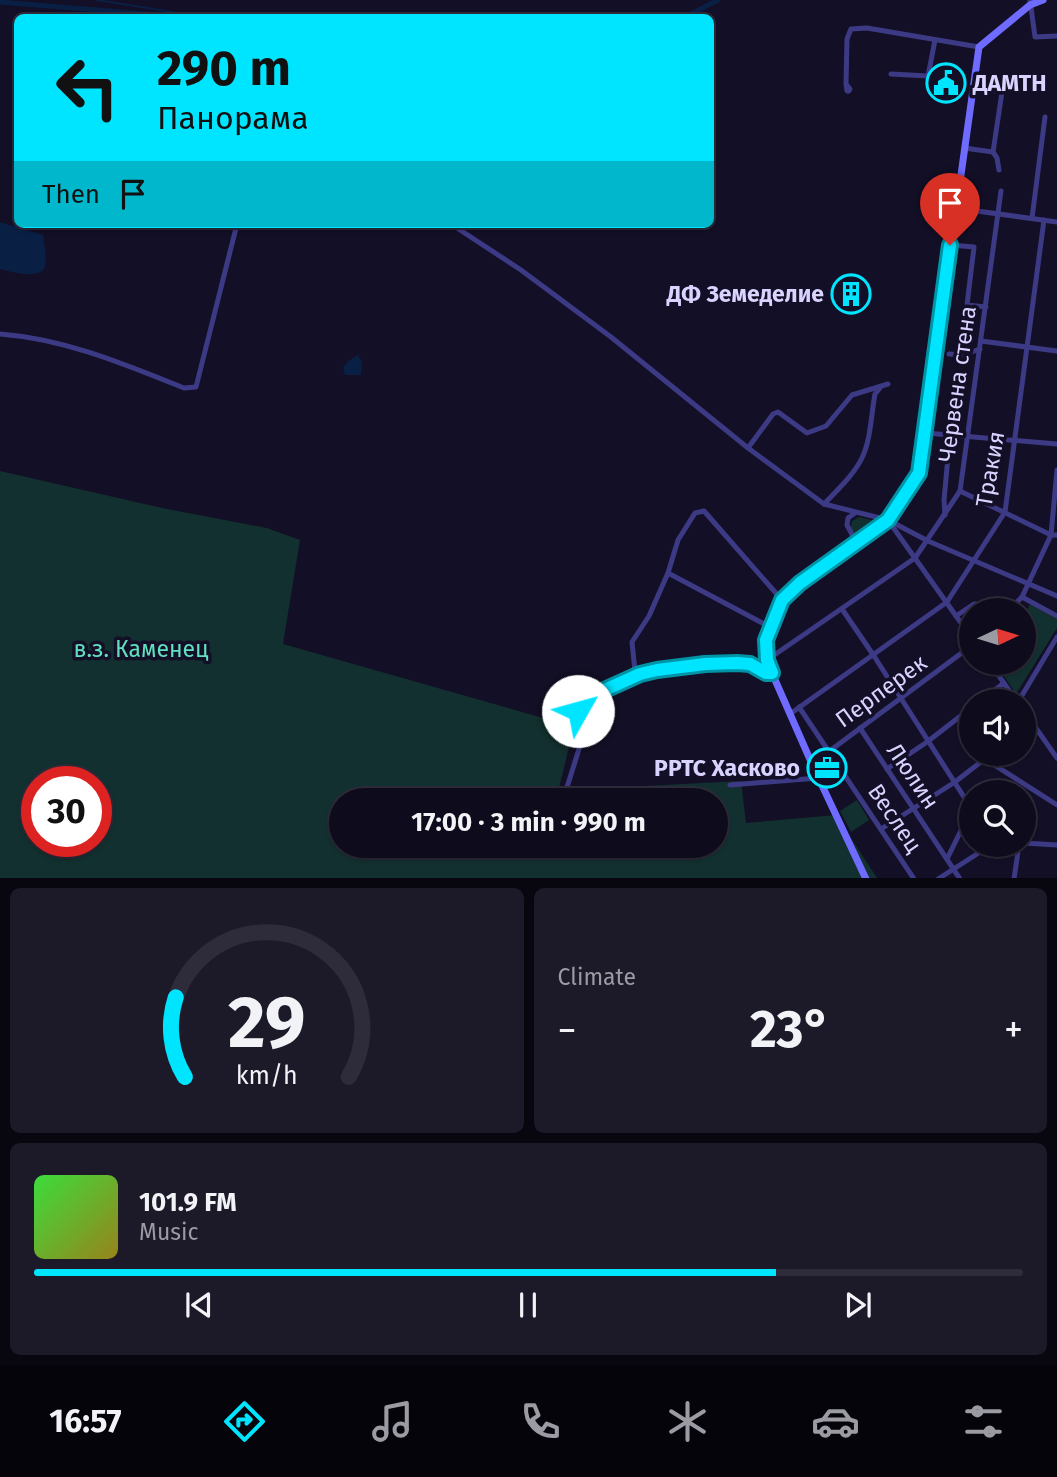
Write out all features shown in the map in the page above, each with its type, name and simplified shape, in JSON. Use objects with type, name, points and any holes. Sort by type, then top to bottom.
[{"type":"street","points":[[866,878],[772,673],[767,660],[766,640],[782,600],[800,583],[888,520],[919,473],[979,47],[1030,3],[1043,0]]},
{"type":"street","points":[[1030,3],[1035,37],[1057,36]]},
{"type":"street","points":[[846,84],[847,39],[851,29],[867,28],[979,47]]},
{"type":"street","points":[[891,74],[928,76],[935,40]]},
{"type":"street","points":[[973,87],[1002,92],[993,152],[999,170]]},
{"type":"street","points":[[1032,218],[1045,117]]},
{"type":"street","points":[[964,148],[993,152]]},
{"type":"street","name":"Червена стена","points":[[767,660],[915,558],[960,491],[1000,191]]},
{"type":"street","points":[[955,208],[1057,222]]},
{"type":"street","name":"Тракия","points":[[790,714],[947,602],[1005,512],[1044,220]]},
{"type":"street","points":[[0,334],[26,336],[80,348],[184,388],[196,387],[236,228]]},
{"type":"street","points":[[457,228],[521,270],[611,337],[748,448],[824,505],[888,520],[928,541],[1057,596]]},
{"type":"street","points":[[950,245],[974,247],[967,304],[986,307]]},
{"type":"street","points":[[981,341],[1057,351]]},
{"type":"street","points":[[949,354],[963,355],[980,349]]},
{"type":"street","points":[[748,448],[778,412],[807,433],[826,426],[852,395],[888,384]]},
{"type":"street","points":[[824,505],[862,458],[875,394],[880,388]]},
{"type":"street","points":[[926,432],[1057,444]]},
{"type":"street","points":[[945,515],[950,435]]},
{"type":"street","points":[[957,616],[974,604],[1015,604],[1022,597],[1054,535],[1057,470]]},
{"type":"street","points":[[960,491],[1054,535]]},
{"type":"street","points":[[640,674],[635,671],[631,647],[649,617],[668,573],[678,540],[695,513],[704,511],[782,600]]},
{"type":"street","points":[[855,513],[848,518],[847,525],[857,544]]},
{"type":"street","points":[[888,520],[959,619]]},
{"type":"street","points":[[668,573],[770,627]]},
{"type":"street","points":[[1022,597],[1057,616]]},
{"type":"street","points":[[842,609],[959,789]]},
{"type":"street","points":[[1026,689],[1057,637]]},
{"type":"street","points":[[1049,651],[1057,656]]},
{"type":"street","name":"Перперек","points":[[812,764],[959,655]]},
{"type":"street","points":[[568,788],[579,749],[578,711],[598,693],[640,674],[683,666],[750,664],[766,673],[772,673]]},
{"type":"street","points":[[999,676],[1008,689]]},
{"type":"street","points":[[996,689],[1004,683]]},
{"type":"street","name":"Веслец","points":[[799,707],[914,878]]},
{"type":"street","points":[[887,769],[959,717]]},
{"type":"street","name":"Люлин","points":[[860,728],[960,878]]},
{"type":"street","points":[[1036,728],[1056,753]]},
{"type":"street","points":[[881,829],[976,766]]},
{"type":"street","points":[[996,766],[1057,806]]},
{"type":"street","points":[[730,785],[818,778]]},
{"type":"street","points":[[947,859],[959,834]]},
{"type":"street","points":[[1036,844],[1057,845]]},
{"type":"street","points":[[937,878],[971,857]]},
{"type":"street","points":[[1014,878],[1019,857]]},
{"type":"green space","name":"в.з. Каменец","points":[[0,471],[162,508],[267,528],[300,540],[283,644],[550,720],[578,711],[559,788],[329,788],[329,858],[728,858],[728,788],[641,788],[644,786],[741,781],[746,823],[836,815],[877,878],[0,878]]},
{"type":"green space","points":[[859,517],[879,522],[859,539],[850,528],[852,521]]},
{"type":"green space","points":[[1036,607],[1057,619],[1057,628],[1036,662]]},
{"type":"green space","points":[[1004,676],[1027,676],[1019,689],[1013,689]]},
{"type":"green space","points":[[857,800],[869,820],[851,832],[840,811]]},
{"type":"water","points":[[0,222],[43,235],[46,257],[41,272],[16,273],[0,269]]},
{"type":"water","points":[[358,355],[362,362],[361,375],[345,375],[343,368]]},
{"type":"waterway","points":[[97,0],[176,14]]},
{"type":"waterway","points":[[691,14],[718,0]]},
{"type":"waterway","points":[[0,2],[146,14]]},
{"type":"place","name":"ДАМТН","points":[[946,83]]},
{"type":"place","name":"ДФ Земеделие","points":[[851,294]]},
{"type":"place","name":"РРТС Хасково","points":[[827,768]]},
{"type":"route","points":[[578,711],[598,693],[640,674],[657,670],[743,663],[772,673],[767,660],[766,640],[782,600],[800,583],[888,520],[919,473],[950,245]]}]
